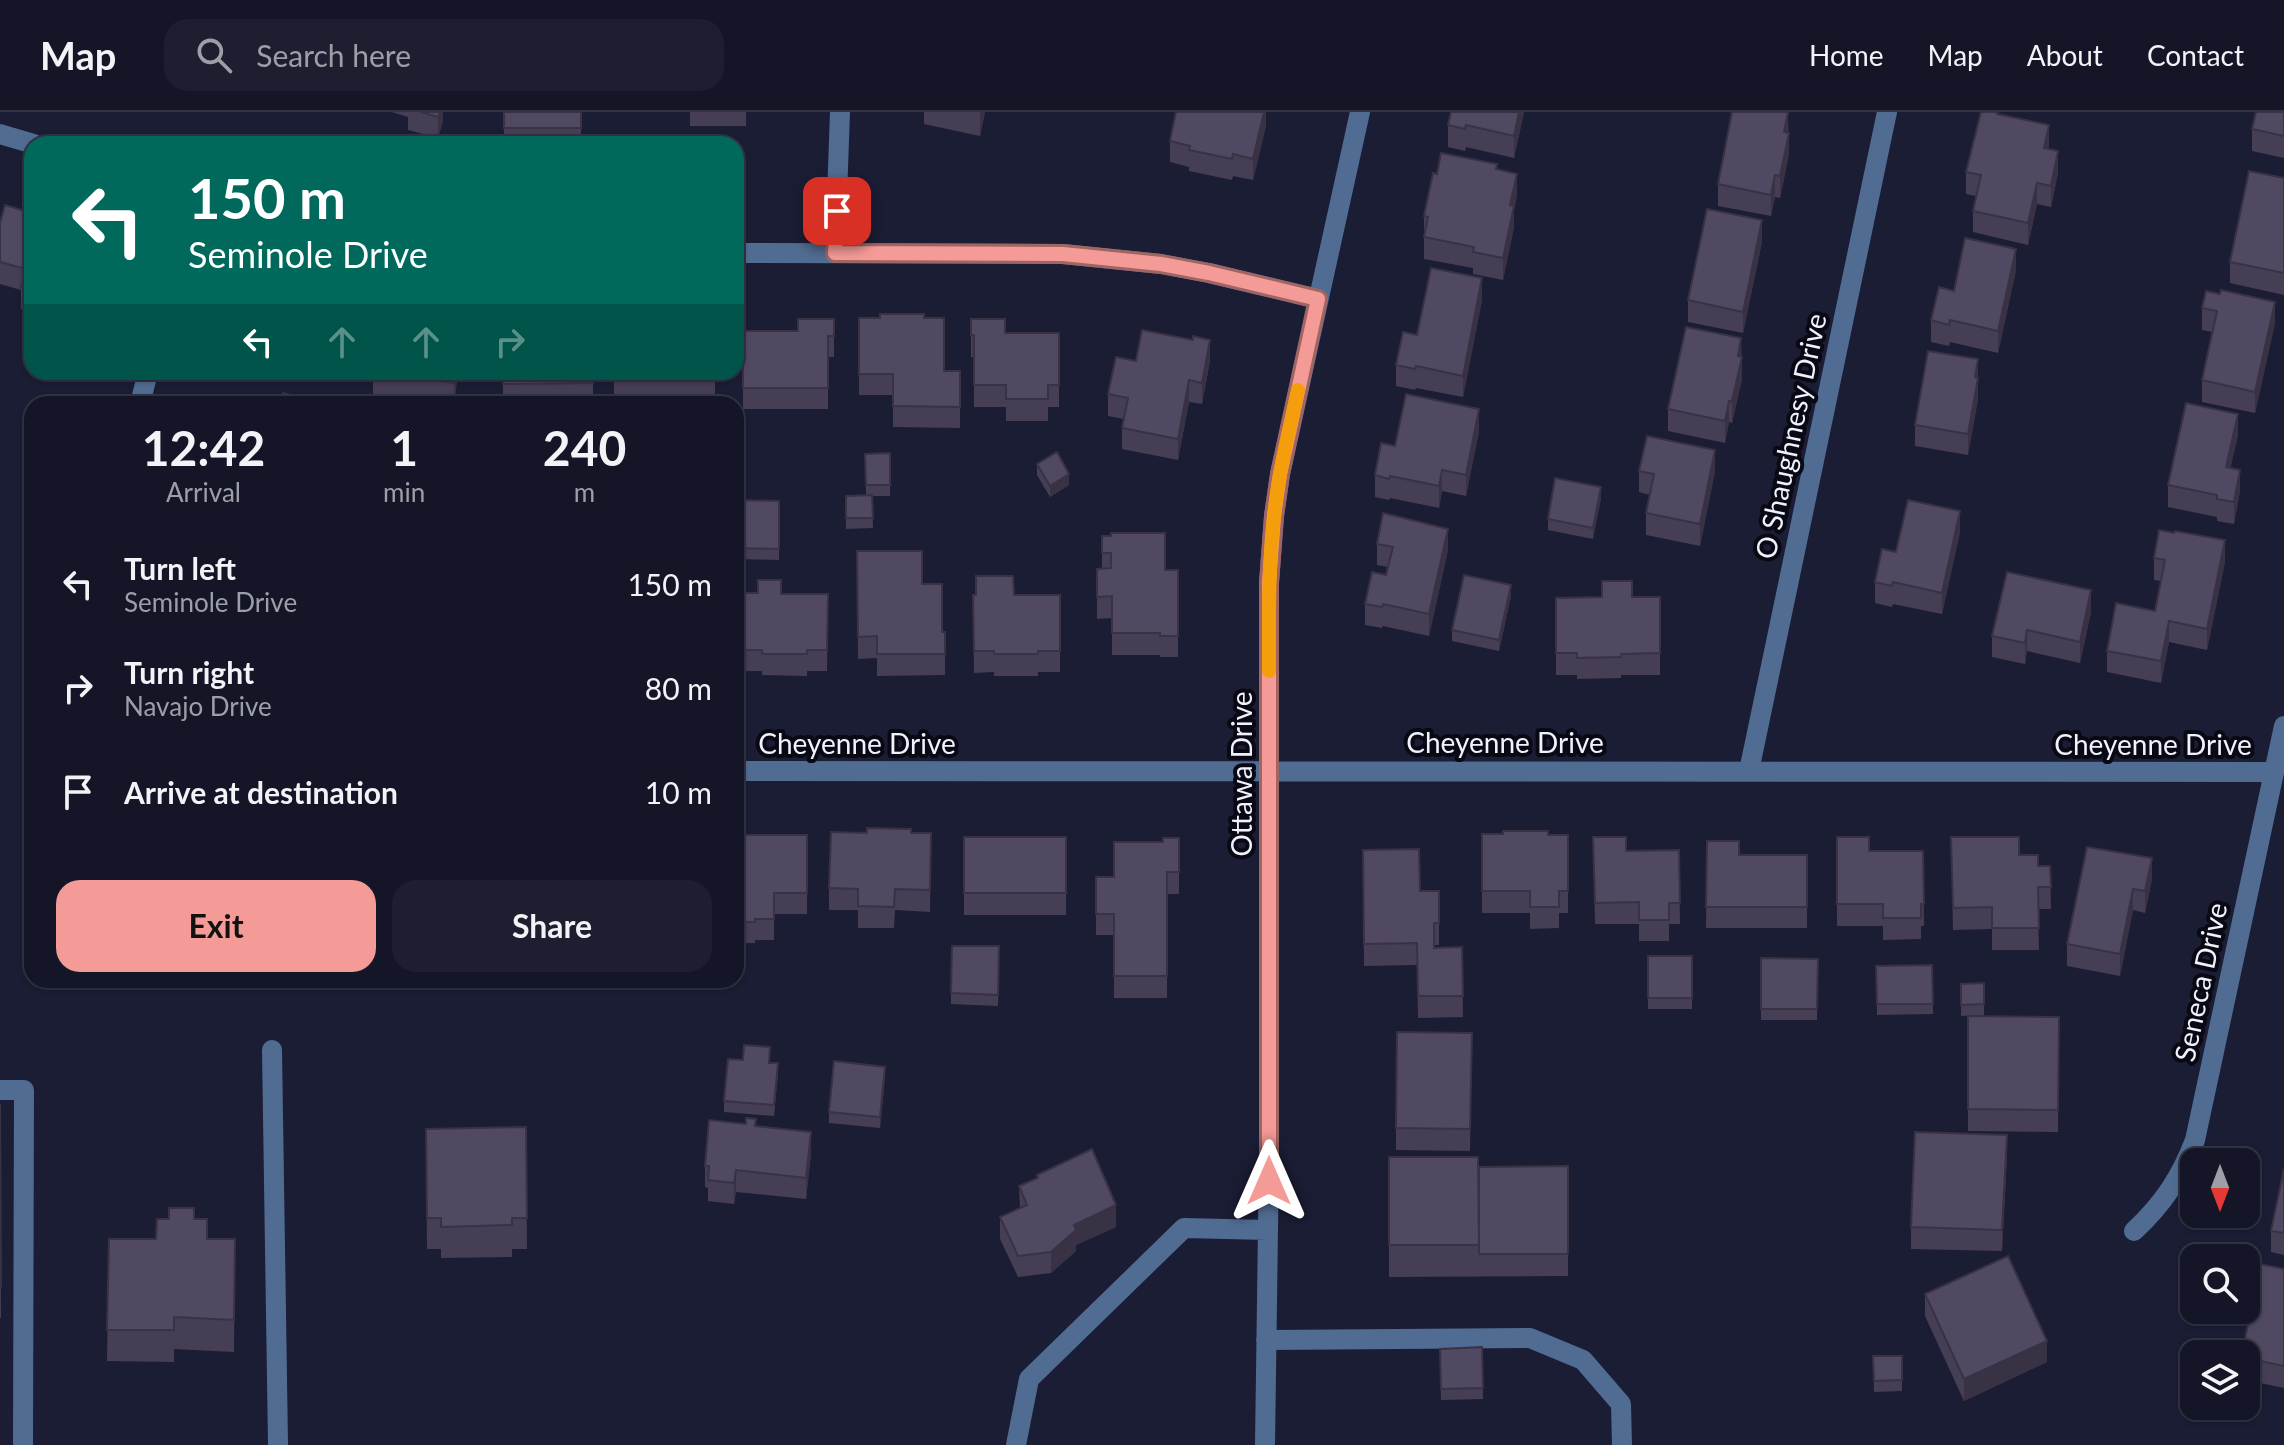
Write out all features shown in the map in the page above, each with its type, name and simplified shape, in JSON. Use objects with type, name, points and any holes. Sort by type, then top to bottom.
[{"type":"street","points":[[835,253],[840,112]]},
{"type":"street","name":"Ottawa Drive","points":[[1265,1445],[1269,583],[1280,474],[1360,112]]},
{"type":"street","name":"O Shaughnesy Drive","points":[[1749,771],[1887,112]]},
{"type":"street","points":[[0,134],[24,141]]},
{"type":"street","points":[[744,253],[1063,254],[1161,264],[1318,299]]},
{"type":"street","name":"Seneca Drive","points":[[2134,1231],[2171,1190],[2195,1140],[2284,726]]},
{"type":"street","name":"Cheyenne Drive","points":[[744,771],[2274,772]]},
{"type":"street","points":[[272,1050],[278,1445]]},
{"type":"street","points":[[0,1090],[24,1090],[23,1445]]},
{"type":"street","points":[[1016,1445],[1029,1379],[1184,1228],[1268,1230]]},
{"type":"street","points":[[1266,1340],[1530,1338],[1583,1360],[1612,1393],[1621,1404],[1622,1445]]},
{"type":"building","points":[[421,112],[440,112],[438,117]]},
{"type":"building","points":[[504,112],[581,112],[581,128],[504,128]]},
{"type":"building","points":[[1176,112],[1264,112],[1253,159],[1233,154],[1232,159],[1189,150],[1190,146],[1170,141]]},
{"type":"building","points":[[1451,112],[1519,112],[1514,136],[1466,125],[1465,129],[1448,125]]},
{"type":"building","points":[[1732,112],[1788,112],[1784,132],[1789,133],[1780,176],[1775,175],[1771,195],[1718,184]]},
{"type":"building","points":[[1981,112],[1998,112],[2049,125],[2044,148],[2058,151],[2051,186],[2037,183],[2028,223],[1973,211],[1981,175],[1966,172]]},
{"type":"building","points":[[2256,112],[2284,112],[2284,136],[2252,129]]},
{"type":"building","points":[[1441,153],[1497,164],[1496,169],[1517,174],[1503,258],[1473,252],[1474,247],[1424,237],[1428,217],[1424,216],[1433,173],[1437,174]]},
{"type":"building","points":[[2249,171],[2284,178],[2284,273],[2230,262]]},
{"type":"building","points":[[5,205],[24,211],[24,268],[0,262],[0,223]]},
{"type":"building","points":[[1707,209],[1762,220],[1743,312],[1688,300]]},
{"type":"building","points":[[1965,238],[2016,249],[1998,331],[1950,320],[1949,325],[1931,320],[1939,287],[1954,291]]},
{"type":"building","points":[[1431,268],[1482,278],[1463,376],[1396,365],[1403,332],[1417,335]]},
{"type":"building","points":[[2221,290],[2275,302],[2255,392],[2202,380],[2217,311],[2202,308],[2206,291],[2220,294]]},
{"type":"building","points":[[880,314],[924,314],[924,318],[944,318],[944,371],[960,371],[960,407],[893,406],[893,374],[859,374],[859,318],[880,318]]},
{"type":"building","points":[[798,319],[834,319],[834,336],[828,336],[828,388],[743,388],[744,331],[798,331]]},
{"type":"building","points":[[971,319],[1005,319],[1005,333],[1059,333],[1059,385],[1048,385],[1048,399],[1006,399],[1006,385],[974,385]]},
{"type":"building","points":[[1686,327],[1741,338],[1738,356],[1742,357],[1725,421],[1668,409]]},
{"type":"building","points":[[1142,330],[1193,340],[1193,336],[1210,340],[1202,383],[1189,380],[1178,439],[1122,428],[1128,398],[1108,394],[1116,357],[1136,361]]},
{"type":"building","points":[[1928,351],[1978,359],[1975,377],[1978,378],[1968,434],[1915,425]]},
{"type":"building","points":[[503,380],[593,380],[593,383],[503,384]]},
{"type":"building","points":[[614,380],[715,380],[614,381]]},
{"type":"building","points":[[1406,394],[1479,409],[1466,475],[1442,470],[1439,486],[1375,475],[1381,443],[1395,446]]},
{"type":"building","points":[[2186,403],[2238,414],[2226,467],[2240,470],[2234,502],[2217,499],[2217,495],[2168,485]]},
{"type":"building","points":[[1647,436],[1715,450],[1700,524],[1646,513],[1654,474],[1639,471]]},
{"type":"building","points":[[1057,452],[1069,474],[1050,486],[1037,464]]},
{"type":"building","points":[[890,453],[890,485],[866,485],[865,454]]},
{"type":"building","points":[[1555,478],[1601,487],[1593,528],[1548,519]]},
{"type":"building","points":[[872,495],[873,518],[846,518],[846,496]]},
{"type":"building","points":[[744,500],[779,501],[779,549],[744,548]]},
{"type":"building","points":[[1908,500],[1960,511],[1942,593],[1893,582],[1892,586],[1875,582],[1882,549],[1896,552]]},
{"type":"building","points":[[1383,513],[1448,529],[1429,614],[1383,604],[1382,607],[1365,604],[1372,572],[1386,575],[1393,547],[1377,544]]},
{"type":"building","points":[[2159,530],[2225,540],[2207,629],[2169,621],[2161,661],[2107,651],[2116,603],[2155,611],[2165,560],[2154,558]]},
{"type":"building","points":[[1111,533],[1165,533],[1165,570],[1178,570],[1178,636],[1112,633],[1112,596],[1097,597],[1097,569],[1111,568],[1111,553],[1102,553],[1102,536],[1111,536]]},
{"type":"building","points":[[857,551],[922,551],[922,584],[942,584],[945,654],[877,654],[877,636],[858,637]]},
{"type":"building","points":[[2007,572],[2091,590],[2080,642],[2027,630],[2025,643],[1992,636]]},
{"type":"building","points":[[1464,575],[1511,585],[1499,640],[1452,630]]},
{"type":"building","points":[[976,576],[1013,576],[1014,595],[1060,595],[1060,651],[994,654],[994,651],[974,651],[973,595],[976,595]]},
{"type":"building","points":[[758,580],[781,580],[781,594],[828,594],[827,650],[807,650],[807,654],[762,654],[762,650],[744,650],[744,593],[758,593]]},
{"type":"building","points":[[1602,581],[1632,581],[1632,597],[1660,597],[1660,653],[1577,658],[1577,653],[1556,653],[1556,598],[1602,597]]},
{"type":"building","points":[[867,828],[911,829],[911,833],[931,833],[930,890],[895,889],[894,907],[858,906],[858,889],[829,888],[831,832],[867,833]]},
{"type":"building","points":[[1503,831],[1548,831],[1548,835],[1568,835],[1568,891],[1559,891],[1559,907],[1530,907],[1530,891],[1482,891],[1482,834],[1503,834]]},
{"type":"building","points":[[744,835],[807,835],[807,893],[774,893],[774,919],[755,919],[755,922],[744,922]]},
{"type":"building","points":[[964,837],[1066,837],[1066,893],[964,893]]},
{"type":"building","points":[[1593,837],[1626,837],[1626,851],[1679,850],[1680,903],[1669,903],[1669,920],[1639,920],[1639,902],[1595,903]]},
{"type":"building","points":[[1837,837],[1869,837],[1869,851],[1923,851],[1924,904],[1921,904],[1921,918],[1883,918],[1883,904],[1837,904]]},
{"type":"building","points":[[1951,837],[2019,837],[2019,855],[2038,855],[2038,866],[2050,866],[2051,887],[2038,887],[2039,928],[1992,928],[1992,907],[1953,908]]},
{"type":"building","points":[[1163,838],[1179,838],[1179,872],[1167,872],[1167,976],[1114,976],[1114,914],[1096,914],[1096,877],[1114,877],[1114,842],[1163,842]]},
{"type":"building","points":[[1707,841],[1739,841],[1739,855],[1807,855],[1807,907],[1706,907]]},
{"type":"building","points":[[2087,847],[2152,858],[2145,891],[2133,889],[2120,954],[2067,944]]},
{"type":"building","points":[[1419,849],[1420,891],[1439,891],[1439,923],[1434,923],[1434,948],[1462,947],[1463,996],[1418,996],[1417,943],[1364,944],[1363,850]]},
{"type":"building","points":[[952,946],[999,946],[998,995],[951,993]]},
{"type":"building","points":[[1648,956],[1692,956],[1692,998],[1648,998]]},
{"type":"building","points":[[1761,958],[1818,959],[1817,1009],[1761,1009]]},
{"type":"building","points":[[1932,965],[1933,1004],[1877,1004],[1876,966]]},
{"type":"building","points":[[1984,983],[1984,1004],[1961,1005],[1961,984]]},
{"type":"building","points":[[1968,1016],[2059,1017],[2058,1110],[1968,1109]]},
{"type":"building","points":[[1397,1032],[1472,1033],[1470,1129],[1396,1128]]},
{"type":"building","points":[[744,1045],[770,1047],[769,1063],[778,1063],[774,1105],[724,1101],[728,1059],[743,1060]]},
{"type":"building","points":[[834,1061],[885,1067],[880,1117],[829,1112]]},
{"type":"building","points":[[0,1104],[1,1287],[0,1287]]},
{"type":"building","points":[[746,1118],[756,1119],[755,1126],[811,1132],[806,1178],[736,1170],[734,1183],[708,1180],[709,1166],[705,1166],[709,1120],[746,1124]]},
{"type":"building","points":[[526,1127],[527,1218],[512,1218],[512,1225],[441,1227],[441,1218],[427,1218],[426,1129]]},
{"type":"building","points":[[1915,1132],[2007,1135],[2002,1230],[1911,1227]]},
{"type":"building","points":[[1092,1149],[1116,1205],[1074,1225],[1076,1230],[1051,1252],[1018,1256],[1000,1217],[1027,1205],[1019,1186]]},
{"type":"building","points":[[1389,1157],[1478,1157],[1479,1245],[1389,1245]]},
{"type":"building","points":[[1568,1166],[1568,1254],[1479,1254],[1479,1167]]},
{"type":"building","points":[[2284,1169],[2284,1233],[2271,1231]]},
{"type":"building","points":[[169,1208],[194,1208],[194,1219],[207,1219],[207,1239],[235,1239],[234,1320],[174,1317],[174,1330],[107,1330],[109,1239],[156,1239],[157,1219],[169,1219]]},
{"type":"building","points":[[2008,1256],[2047,1341],[1964,1379],[1925,1294]]},
{"type":"building","points":[[2260,1264],[2284,1269],[2284,1366],[2260,1361],[2260,1340],[2245,1340],[2248,1324],[2260,1324]]},
{"type":"building","points":[[1482,1347],[1483,1388],[1441,1389],[1440,1349]]},
{"type":"building","points":[[1873,1356],[1902,1356],[1902,1380],[1874,1381]]},
{"type":"slow traffic","points":[[1269,671],[1269,583],[1274,516],[1298,390]]},
{"type":"route","points":[[837,211],[835,253],[1063,254],[1161,264],[1318,299],[1280,474],[1269,583],[1269,1181]]}]
